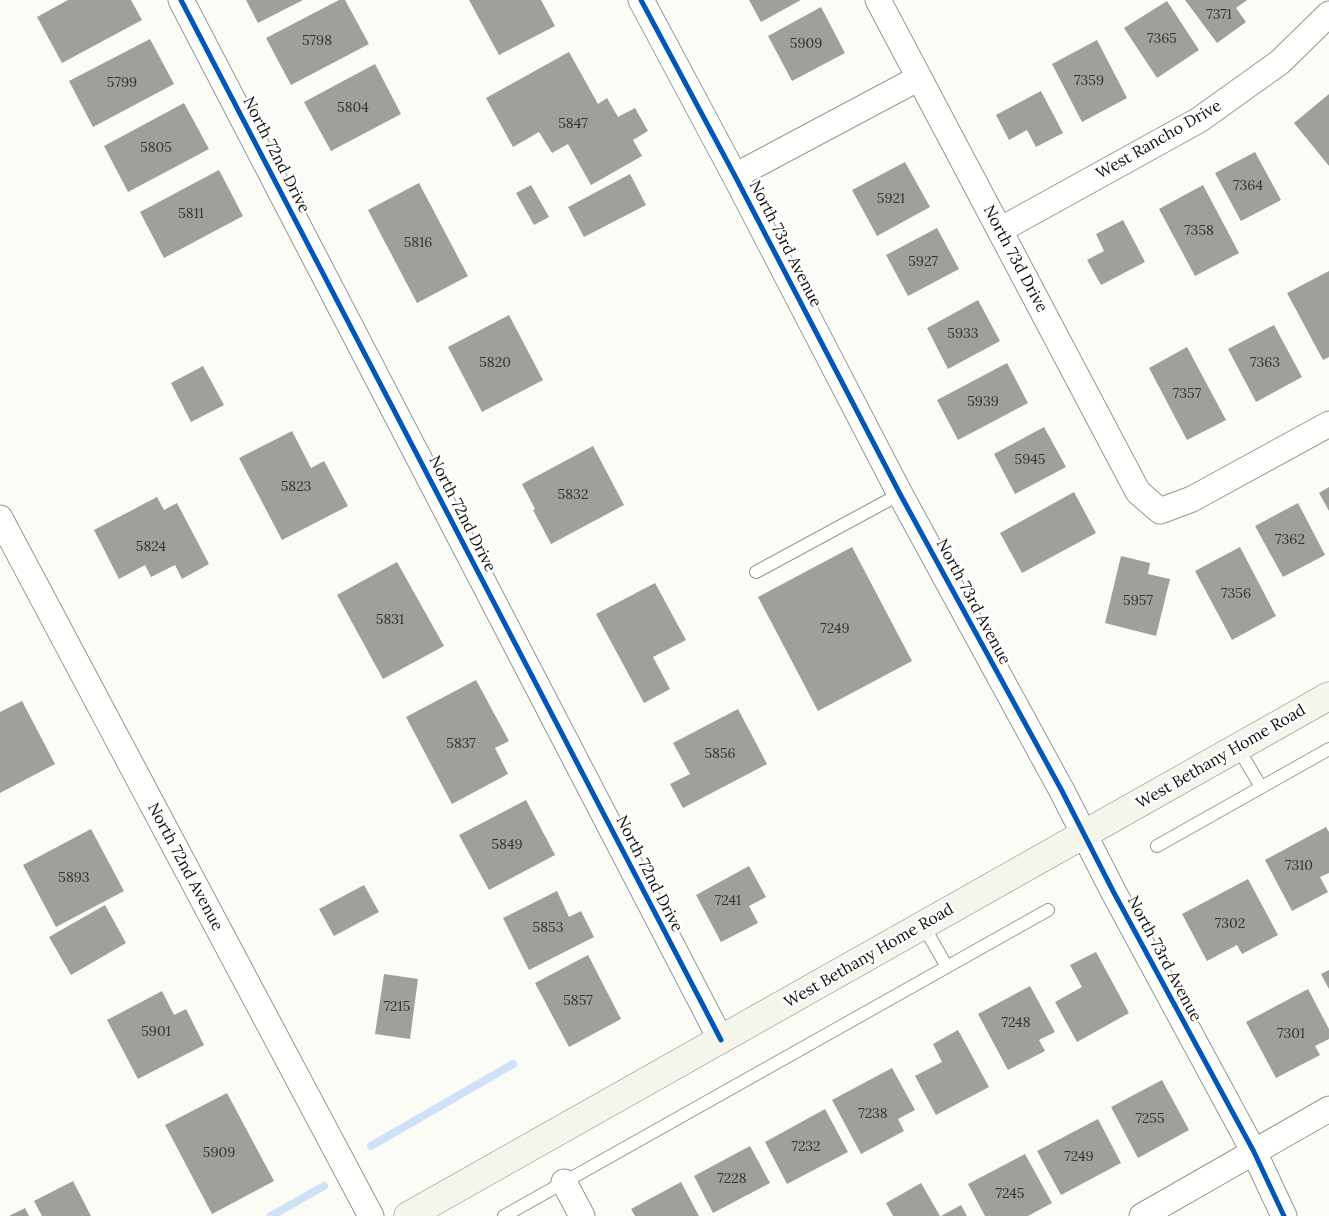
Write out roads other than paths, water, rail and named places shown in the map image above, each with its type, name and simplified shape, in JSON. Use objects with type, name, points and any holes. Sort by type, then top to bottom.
[{"type":"main road","name":"West Bethany Home Road","points":[[408,1216],[1329,696]]},
{"type":"street","name":"North 72nd Drive","points":[[181,0],[722,1040]]},
{"type":"street","name":"North 73rd Avenue","points":[[641,0],[736,176],[900,494],[1254,1152],[1284,1216]]},
{"type":"street","name":"North 73d Drive","points":[[878,0],[1138,492],[1160,511],[1192,499],[1329,424]]},
{"type":"street","name":"West Rancho Drive","points":[[1000,230],[1199,120],[1280,62],[1329,14]]},
{"type":"street","points":[[736,176],[919,78]]},
{"type":"street","name":"North 72nd Avenue","points":[[0,518],[371,1216]]},
{"type":"street","points":[[1142,1216],[1329,1110]]},
{"type":"street","points":[[564,1182],[582,1216]]},
{"type":"lane","points":[[756,572],[900,494]]},
{"type":"lane","points":[[1238,748],[1261,787]]},
{"type":"lane","points":[[1157,846],[1329,748]]},
{"type":"lane","points":[[504,1216],[1048,910]]},
{"type":"lane","points":[[923,925],[947,967]]},
{"type":"waterway","points":[[371,1146],[513,1064]]},
{"type":"waterway","points":[[271,1216],[324,1186]]}]
